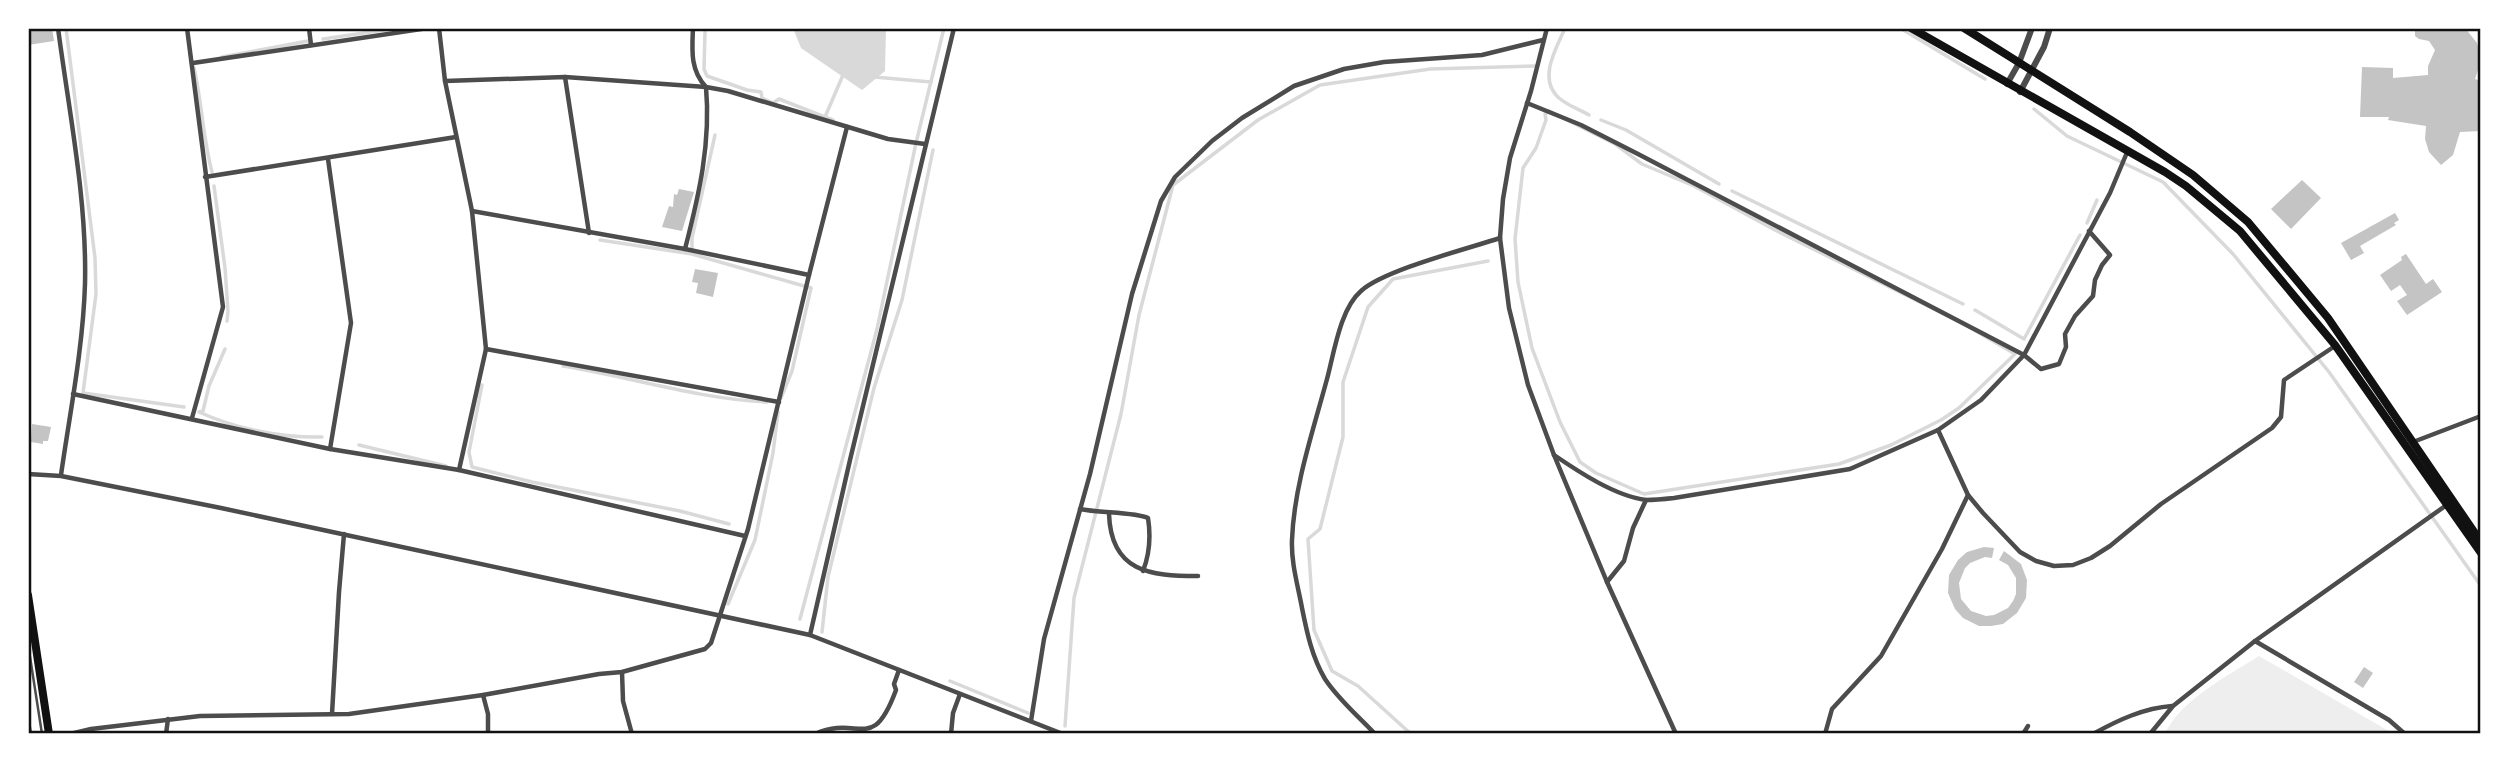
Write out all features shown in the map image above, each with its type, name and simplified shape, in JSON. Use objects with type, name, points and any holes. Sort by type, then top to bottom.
[{"type":"main road","points":[[1911,28],[2020,92],[2128,150],[2186,186],[2240,231],[2335,345],[2481,542]]},
{"type":"main road","points":[[1964,28],[2193,175],[2249,222],[2328,318],[2481,553]]},
{"type":"main road","points":[[28,595],[49,734]]},
{"type":"street","points":[[58,28],[80,199],[84,261],[82,316],[61,476]]},
{"type":"street","points":[[187,28],[223,307],[192,418]]},
{"type":"street","points":[[309,28],[311,45]]},
{"type":"street","points":[[193,63],[428,28]]},
{"type":"street","points":[[439,28],[445,81],[472,211],[486,349],[459,470]]},
{"type":"street","points":[[685,249],[704,166],[707,135],[706,87],[696,76],[692,55],[694,28]]},
{"type":"street","points":[[810,635],[954,28]]},
{"type":"street","points":[[1547,28],[1510,158],[1500,238],[1515,341],[1553,455],[1676,734]]},
{"type":"street","points":[[2007,84],[2019,63],[2032,28]]},
{"type":"street","points":[[2020,92],[2050,28]]},
{"type":"street","points":[[1031,721],[1044,639],[1080,509],[1144,251],[1161,201],[1175,177],[1242,118],[1294,86],[1344,69],[1384,62],[1482,55],[1543,40]]},
{"type":"street","points":[[445,81],[565,77],[706,87],[739,94],[888,139],[925,144]]},
{"type":"street","points":[[565,77],[589,233]]},
{"type":"street","points":[[1527,103],[1626,148],[2024,355],[2041,369],[2059,364],[2066,347],[2065,334],[2075,316],[2093,296],[2095,281],[2110,255],[2090,231]]},
{"type":"street","points":[[70,734],[168,719],[332,714],[484,695],[622,672],[705,649],[711,643],[745,536],[847,127]]},
{"type":"street","points":[[205,177],[456,137]]},
{"type":"street","points":[[1553,455],[1593,481],[1646,500],[1700,494],[1850,469],[1938,430],[1981,400],[2024,355],[2110,193],[2128,150]]},
{"type":"street","points":[[328,159],[351,323],[330,449]]},
{"type":"street","points":[[472,211],[685,249],[809,275]]},
{"type":"street","points":[[1375,734],[1326,680],[1306,630],[1293,560],[1292,539],[1311,436],[1340,330],[1352,300],[1362,290],[1406,269],[1500,238]]},
{"type":"street","points":[[1938,430],[1968,495],[2020,552],[2036,561],[2054,566],[2073,565],[2091,558],[2161,504],[2272,428],[2281,417],[2284,380],[2319,359],[2335,345]]},
{"type":"street","points":[[486,349],[779,402]]},
{"type":"street","points":[[73,394],[330,449],[459,470],[745,536]]},
{"type":"street","points":[[2411,443],[2481,416]]},
{"type":"street","points":[[28,474],[61,476],[344,534],[810,635],[1063,734]]},
{"type":"street","points":[[1825,734],[1832,709],[1881,656],[1942,549],[1968,495]]},
{"type":"street","points":[[1607,582],[1624,561],[1639,511],[1646,500]]},
{"type":"street","points":[[2150,734],[2173,706],[2255,641],[2449,502]]},
{"type":"street","points":[[1080,509],[1109,514],[1134,514],[1148,518],[1149,556],[1143,571]]},
{"type":"street","points":[[1109,514],[1109,526],[1124,560],[1143,571],[1198,576]]},
{"type":"street","points":[[332,714],[344,534]]},
{"type":"street","points":[[2255,641],[2389,720],[2405,734]]},
{"type":"street","points":[[815,734],[833,728],[865,729],[878,725],[887,715],[896,690],[894,684],[899,670]]},
{"type":"street","points":[[622,672],[622,701],[632,734]]},
{"type":"street","points":[[951,734],[953,713],[960,694]]},
{"type":"street","points":[[484,695],[488,734]]},
{"type":"street","points":[[2093,734],[2136,714],[2158,707],[2173,706]]},
{"type":"street","points":[[166,734],[168,719]]},
{"type":"street","points":[[2023,734],[2028,726]]},
{"type":"lane","points":[[28,644],[42,734]]},
{"type":"lane","points":[[28,715],[31,734]]},
{"type":"shaded area","points":[[793,28],[886,28],[885,71],[862,90],[801,48]]},
{"type":"shaded area","points":[[2259,656],[2394,734],[2165,734],[2181,711],[2193,700]]},
{"type":"building","points":[[28,28],[52,28],[54,41],[28,45]]},
{"type":"building","points":[[2415,28],[2465,28],[2477,43],[2480,54],[2475,79],[2481,81],[2481,131],[2460,132],[2453,155],[2441,165],[2429,152],[2425,139],[2426,126],[2388,120],[2389,117],[2360,117],[2362,67],[2393,68],[2393,78],[2428,75],[2428,66],[2435,50],[2429,41],[2415,36]]},
{"type":"building","points":[[2302,180],[2321,198],[2291,229],[2271,209]]},
{"type":"building","points":[[679,189],[694,192],[682,231],[662,227],[669,206],[673,207],[674,194],[677,195]]},
{"type":"building","points":[[2395,213],[2399,220],[2394,223],[2396,225],[2360,246],[2364,253],[2351,260],[2341,243]]},
{"type":"building","points":[[2406,254],[2426,284],[2433,279],[2442,292],[2407,315],[2397,301],[2407,295],[2400,285],[2391,291],[2380,275],[2402,260],[2401,257]]},
{"type":"building","points":[[695,269],[718,273],[713,297],[696,293],[698,283],[692,282]]},
{"type":"building","points":[[32,424],[51,427],[48,441],[43,441],[43,444],[31,442]]},
{"type":"building","points":[[1984,547],[1994,548],[1992,558],[1985,557],[1970,563],[1959,583],[1961,599],[1971,611],[1986,616],[1994,615],[2008,608],[2013,601],[2016,578],[2008,565],[1999,560],[2004,551],[2021,564],[2027,580],[2026,598],[2017,613],[2003,624],[1991,626],[1979,626],[1963,618],[1955,609],[1948,593],[1949,575],[1958,560],[1967,552]]},
{"type":"building","points":[[2364,667],[2373,673],[2363,688],[2354,682]]},
{"type":"waterway","points":[[66,28],[95,258],[96,294],[83,393],[184,407]]},
{"type":"waterway","points":[[323,39],[398,28]]},
{"type":"waterway","points":[[800,619],[877,329],[916,143],[944,28]]},
{"type":"waterway","points":[[1565,28],[1551,61],[1551,87],[1563,101],[1589,115]]},
{"type":"waterway","points":[[1900,28],[1985,79]]},
{"type":"waterway","points":[[705,32],[704,69],[707,76],[761,92],[762,98],[773,103],[779,99],[825,117]]},
{"type":"waterway","points":[[222,57],[308,41]]},
{"type":"waterway","points":[[1065,726],[1074,598],[1121,414],[1139,315],[1173,185],[1258,120],[1320,85],[1430,69],[1535,66]]},
{"type":"waterway","points":[[194,68],[212,172]]},
{"type":"waterway","points":[[833,120],[825,117],[843,75]]},
{"type":"waterway","points":[[874,77],[931,82]]},
{"type":"waterway","points":[[2034,109],[2067,136],[2163,182],[2233,254],[2329,372],[2481,586]]},
{"type":"waterway","points":[[1549,111],[1615,144],[1642,164],[1694,186],[1775,230],[1964,324],[2015,354],[1959,408],[1941,420],[1891,445],[1839,464],[1644,494],[1596,473],[1580,462],[1560,422],[1532,348],[1518,282],[1515,239],[1523,168],[1536,148],[1546,120],[1545,114],[1549,111]]},
{"type":"waterway","points":[[1601,120],[1626,130],[1719,184]]},
{"type":"waterway","points":[[692,253],[692,238],[715,135]]},
{"type":"waterway","points":[[822,632],[828,577],[874,388],[902,300],[933,150]]},
{"type":"waterway","points":[[214,186],[225,268],[227,321]]},
{"type":"waterway","points":[[1732,191],[1963,304]]},
{"type":"waterway","points":[[2087,223],[2097,200]]},
{"type":"waterway","points":[[1975,310],[2024,339],[2080,235]]},
{"type":"waterway","points":[[600,240],[692,254],[811,288],[792,371],[781,398]]},
{"type":"waterway","points":[[1411,734],[1358,686],[1332,671],[1314,630],[1308,539],[1320,529],[1343,437],[1343,382],[1368,307],[1393,279],[1488,261]]},
{"type":"waterway","points":[[225,349],[209,386],[203,411],[199,412],[259,431],[322,437]]},
{"type":"waterway","points":[[563,366],[716,397],[767,402]]},
{"type":"waterway","points":[[482,385],[469,452],[472,467],[729,524]]},
{"type":"waterway","points":[[728,604],[755,540],[773,453],[778,412]]},
{"type":"waterway","points":[[359,445],[446,466]]},
{"type":"waterway","points":[[950,681],[1028,713]]}]
